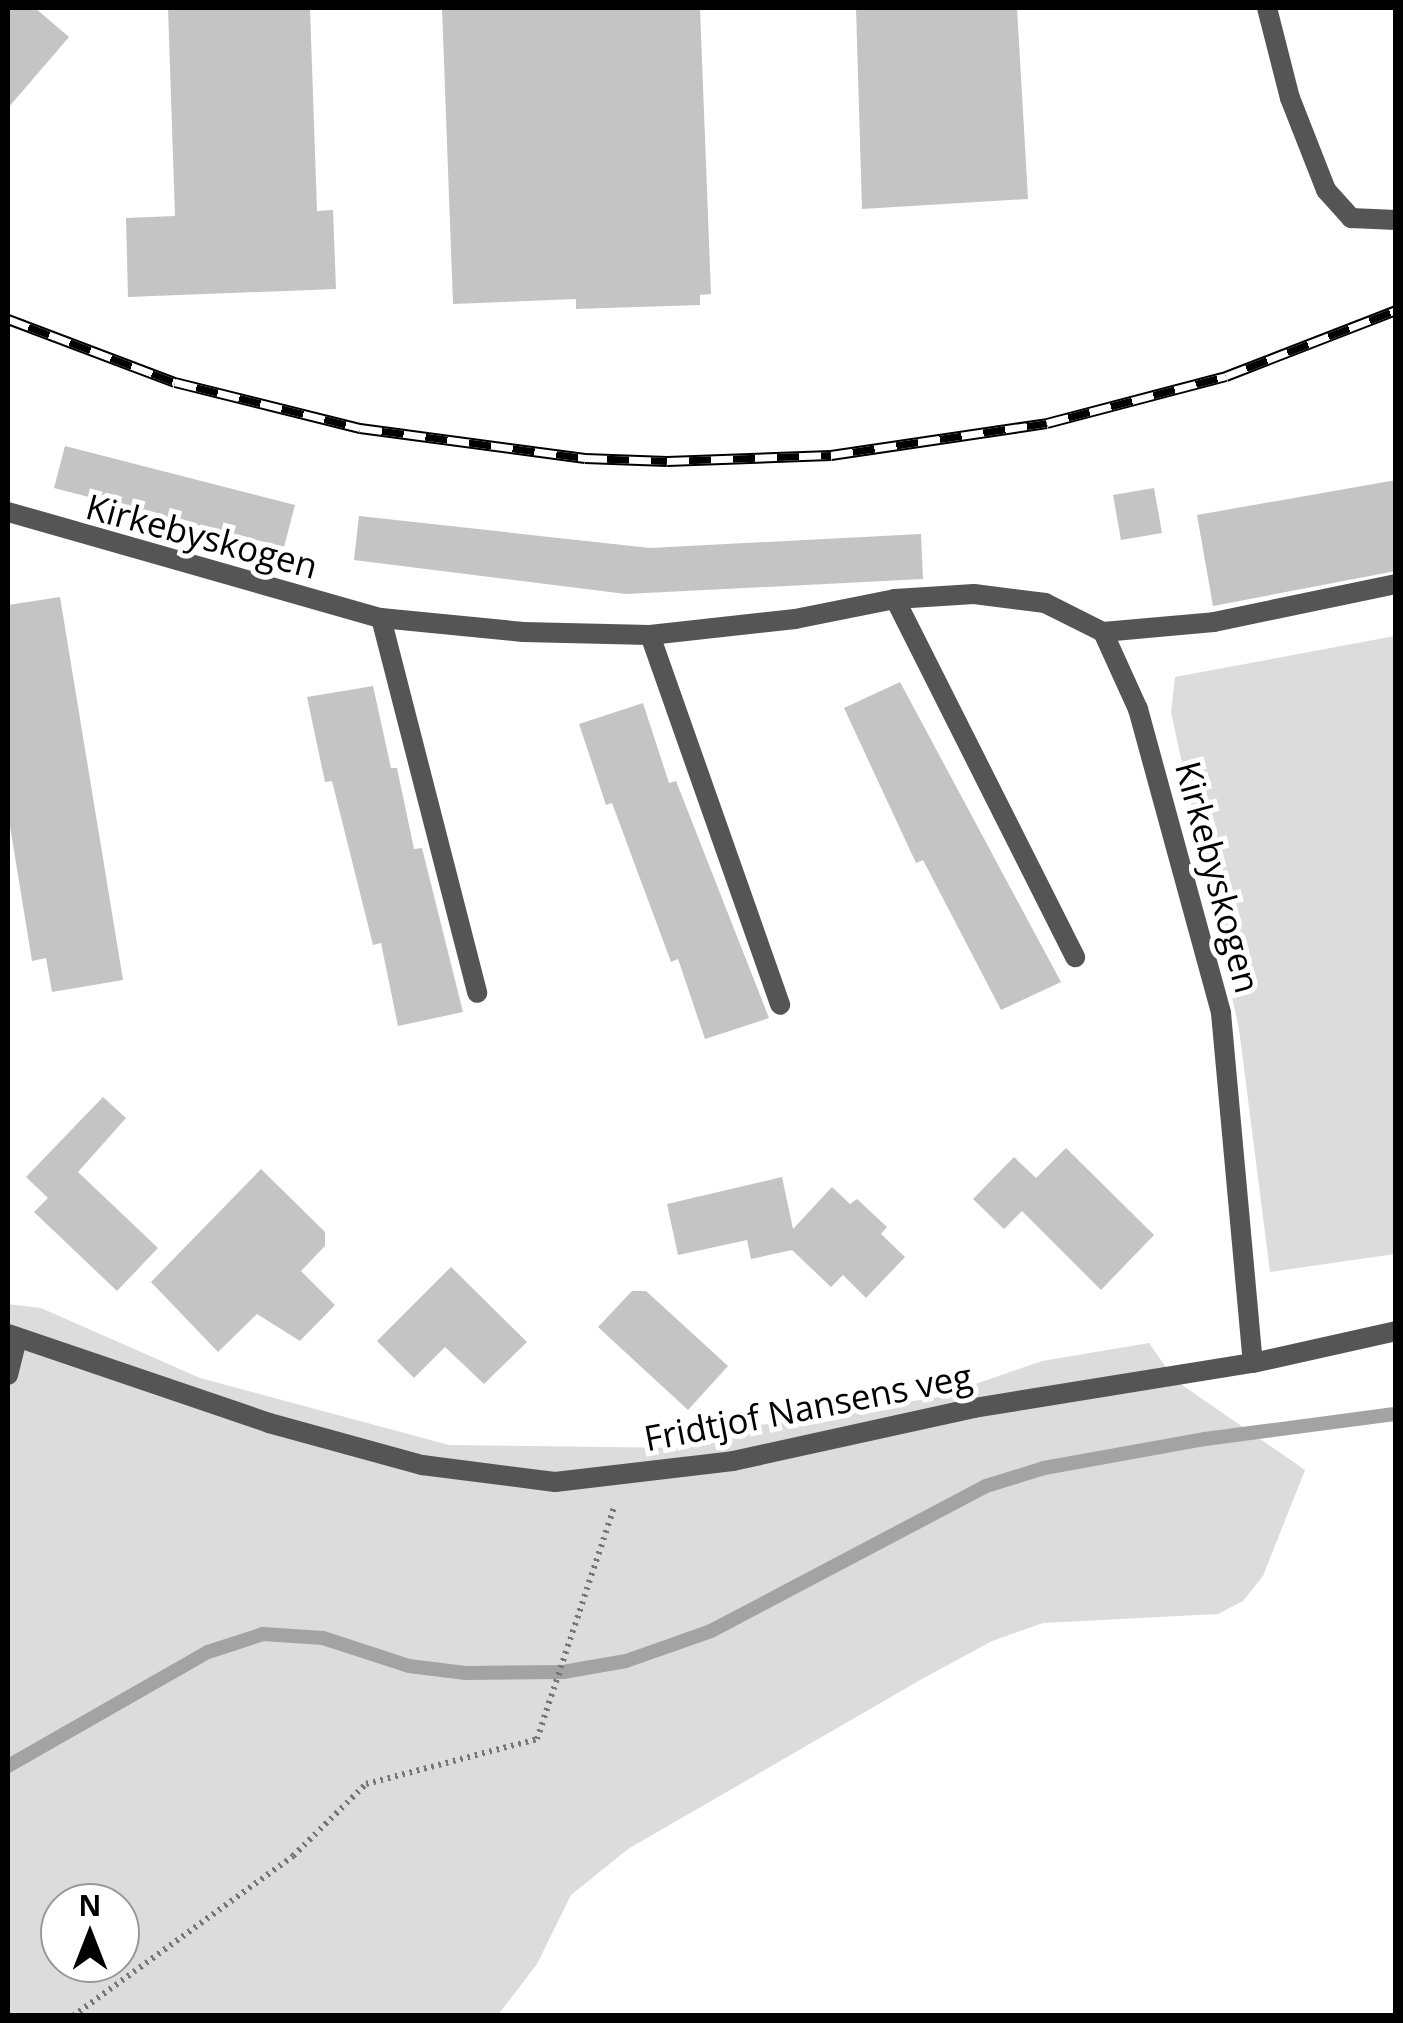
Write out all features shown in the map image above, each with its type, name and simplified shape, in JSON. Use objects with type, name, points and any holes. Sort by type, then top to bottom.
[{"type":"street","points":[[1266,8],[1290,98],[1326,190],[1351,218],[1396,220]]},
{"type":"street","name":"Kirkebyskogen","points":[[8,512],[381,618],[523,632],[650,635],[795,619],[895,599],[974,594],[1045,603],[1102,632],[1138,709],[1221,1012],[1253,1362]]},
{"type":"street","points":[[1102,632],[1214,622],[1396,584]]},
{"type":"street","points":[[895,599],[1074,957]]},
{"type":"street","points":[[381,618],[477,993]]},
{"type":"street","points":[[650,635],[780,1005]]},
{"type":"street","name":"Fridtjof Nansens veg","points":[[12,1336],[268,1423],[422,1465],[555,1482],[733,1462],[974,1408],[1253,1362],[1396,1330]]},
{"type":"street","points":[[8,1375],[12,1336]]},
{"type":"path","points":[[74,2016],[293,1856],[366,1784],[536,1739],[614,1508],[613,1476]]},
{"type":"shaded area","points":[[1395,636],[1395,1254],[1270,1272],[1239,1029],[1171,712],[1175,677]]},
{"type":"shaded area","points":[[8,1304],[41,1308],[200,1378],[449,1445],[687,1448],[747,1427],[938,1397],[1042,1361],[1149,1343],[1175,1380],[1305,1470],[1263,1576],[1243,1601],[1218,1614],[1043,1623],[992,1641],[922,1679],[628,1849],[571,1895],[537,1964],[498,2015],[8,2016]]},
{"type":"building","points":[[8,8],[35,8],[69,37],[8,108]]},
{"type":"building","points":[[168,8],[310,8],[317,211],[333,210],[336,289],[128,297],[126,218],[175,216]]},
{"type":"building","points":[[442,8],[700,8],[711,294],[700,295],[700,305],[576,309],[576,299],[453,304]]},
{"type":"building","points":[[856,8],[1017,8],[1028,199],[862,209]]},
{"type":"building","points":[[65,446],[295,505],[284,547],[54,488]]},
{"type":"building","points":[[1396,480],[1396,571],[1213,606],[1197,515]]},
{"type":"building","points":[[1154,488],[1162,533],[1121,540],[1113,495]]},
{"type":"building","points":[[359,516],[650,548],[921,534],[923,579],[626,594],[354,560]]},
{"type":"building","points":[[60,597],[123,980],[52,992],[46,958],[32,961],[8,814],[8,605]]},
{"type":"building","points":[[900,682],[1061,982],[1001,1010],[923,860],[916,863],[844,708]]},
{"type":"building","points":[[373,686],[391,768],[397,768],[414,849],[422,848],[463,1012],[398,1026],[381,943],[373,945],[332,781],[325,782],[307,697]]},
{"type":"building","points":[[643,703],[669,783],[676,781],[769,1018],[705,1039],[678,959],[671,962],[612,803],[606,805],[579,724]]},
{"type":"building","points":[[103,1097],[126,1118],[78,1172],[158,1248],[117,1291],[34,1212],[48,1198],[26,1177]]},
{"type":"building","points":[[1066,1148],[1154,1235],[1101,1290],[1022,1211],[1004,1229],[973,1199],[1014,1157],[1036,1178]]},
{"type":"building","points":[[261,1169],[325,1232],[325,1246],[301,1271],[335,1305],[300,1341],[257,1314],[218,1352],[151,1282]]},
{"type":"building","points":[[782,1177],[793,1229],[832,1187],[850,1204],[857,1199],[887,1227],[881,1234],[905,1257],[866,1298],[843,1275],[831,1287],[792,1250],[751,1259],[747,1240],[678,1255],[667,1204]]},
{"type":"building","points":[[451,1267],[527,1342],[484,1384],[445,1347],[414,1378],[377,1341]]},
{"type":"building","points":[[632,1291],[646,1291],[728,1366],[688,1410],[598,1327]]},
{"type":"waterway","points":[[8,1766],[208,1652],[263,1634],[323,1638],[409,1666],[466,1673],[563,1672],[626,1661],[711,1631],[986,1486],[1044,1468],[1205,1439],[1396,1414]]},
{"type":"railway","points":[[8,319],[175,382],[360,428],[585,458],[667,461],[831,455],[1047,423],[1226,376],[1396,310]]}]
